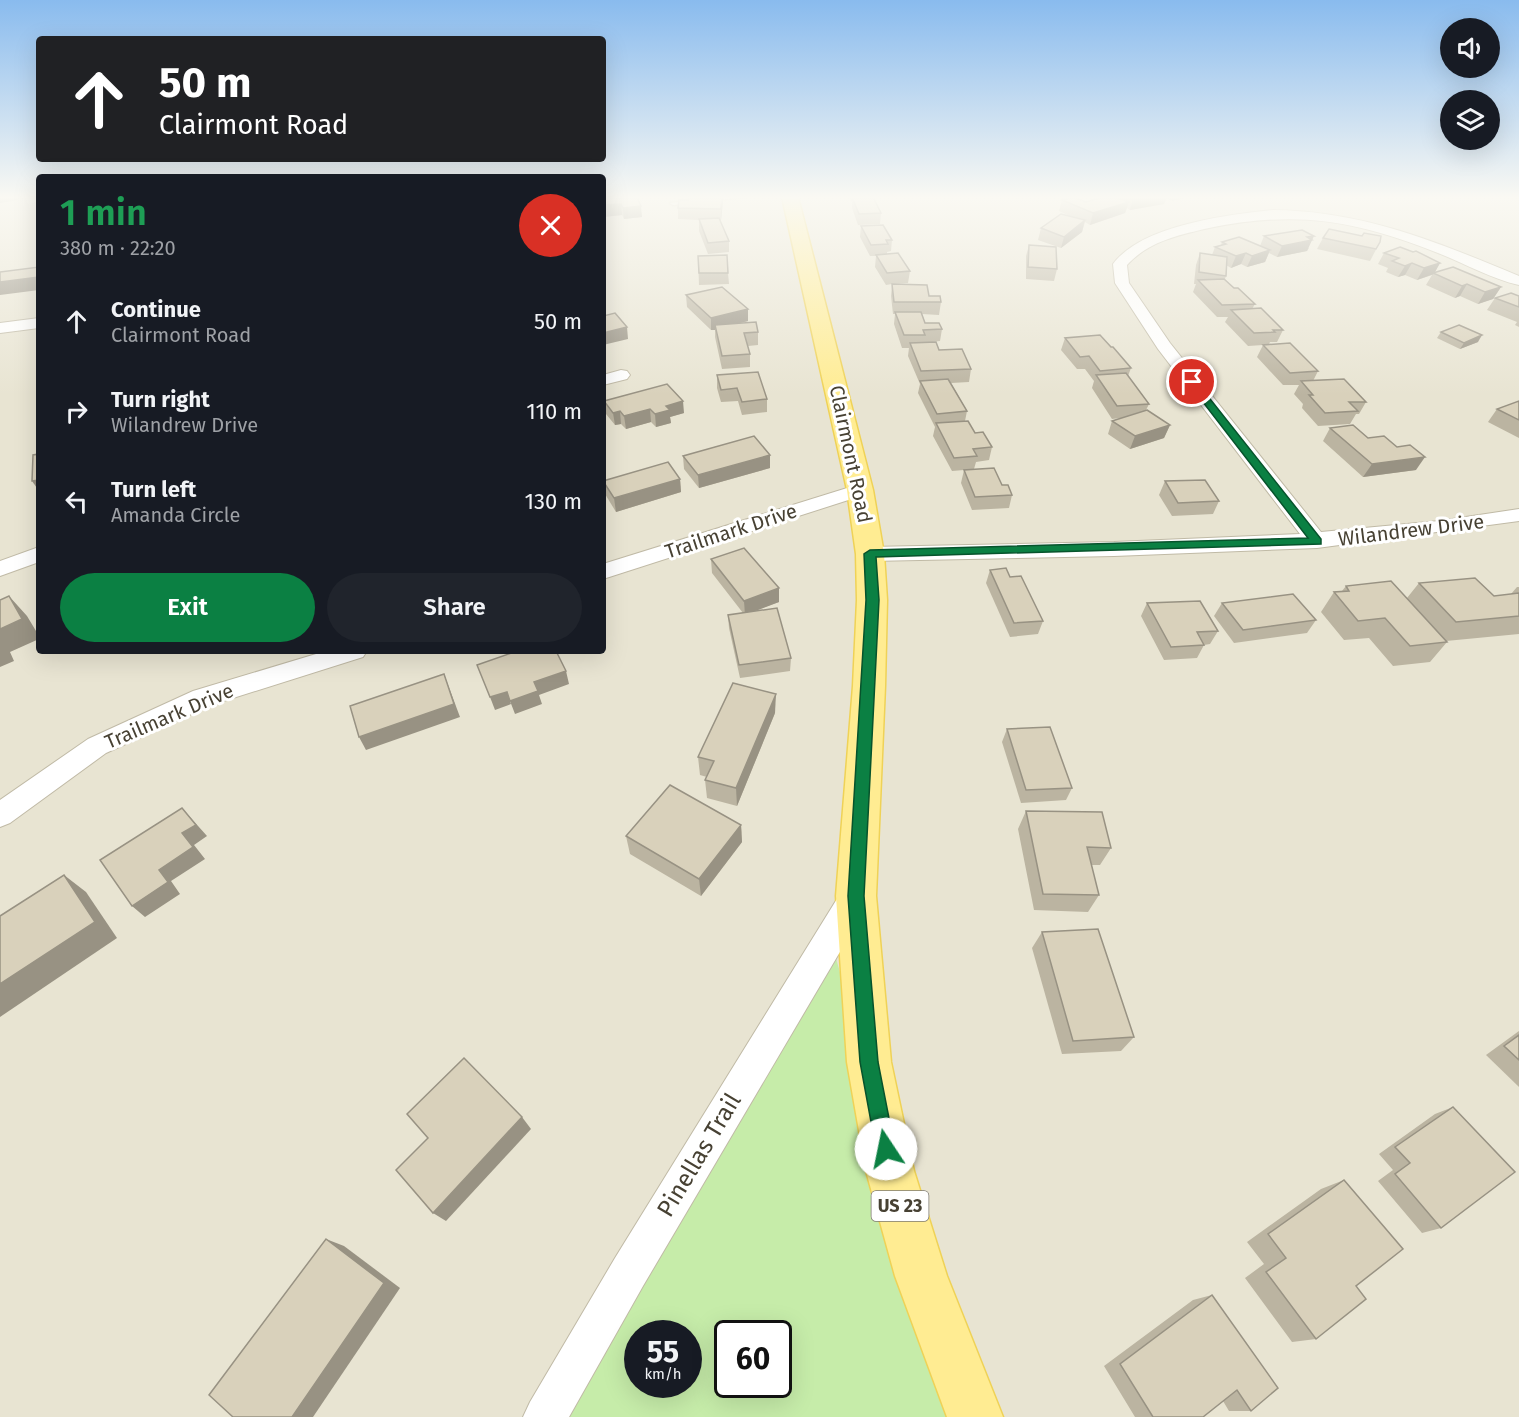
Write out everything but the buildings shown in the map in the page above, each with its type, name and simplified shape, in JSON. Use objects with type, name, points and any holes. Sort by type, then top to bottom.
[{"type":"main road","name":"Clairmont Road","points":[[806,263],[860,490],[870,554],[873,600],[856,896]]},
{"type":"main road","name":"US 23","points":[[856,896],[869,1062],[890,1171],[930,1303],[975,1417]]},
{"type":"street","points":[[1121,263],[1122,283],[1164,346],[1317,541]]},
{"type":"street","points":[[1476,263],[1519,281]]},
{"type":"street","points":[[0,328],[36,322]]},
{"type":"street","points":[[606,379],[621,375]]},
{"type":"street","name":"Trailmark Drive","points":[[606,572],[860,490]]},
{"type":"street","name":"Wilandrew Drive","points":[[870,554],[1317,541],[1458,526],[1519,515]]},
{"type":"street","points":[[0,569],[36,555]]},
{"type":"street","name":"Trailmark Drive","points":[[0,815],[97,746],[201,698],[345,654]]},
{"type":"street","name":"Pinellas Trail","points":[[545,1417],[628,1272],[856,896]]},
{"type":"shaded area","points":[[0,263],[36,263],[36,654],[606,654],[606,263],[1519,263],[1519,1417],[0,1417]]},
{"type":"green space","points":[[835,955],[957,1375],[977,1417],[545,1417]]},
{"type":"route","points":[[886,1149],[869,1062],[856,896],[873,600],[870,554],[1317,541],[1192,382]]}]
